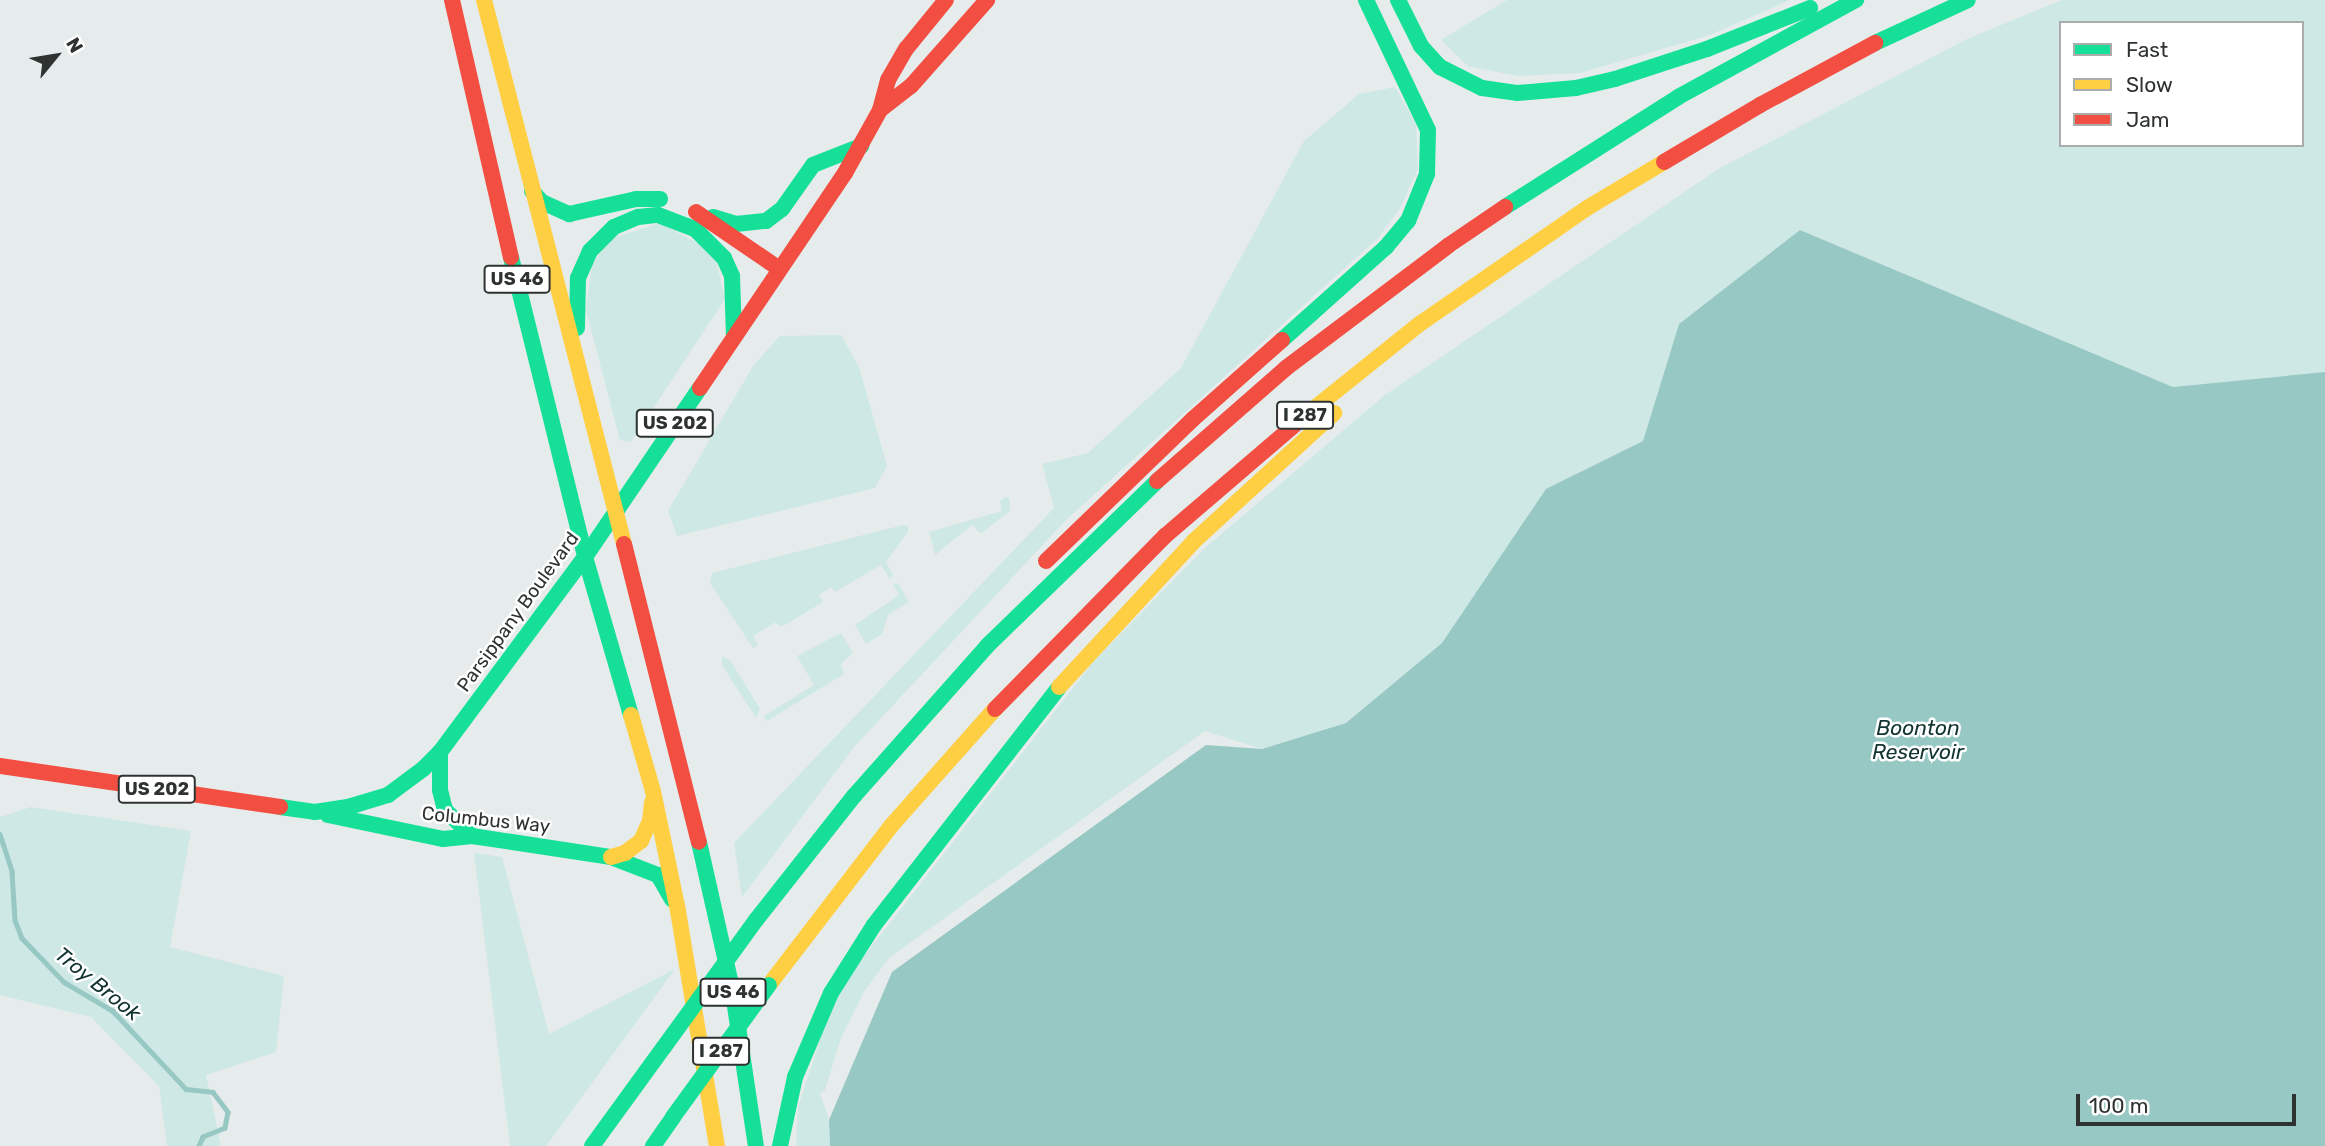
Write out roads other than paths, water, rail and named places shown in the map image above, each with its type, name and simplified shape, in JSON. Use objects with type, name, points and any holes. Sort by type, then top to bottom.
[{"type":"main road","name":"US 46","points":[[452,0],[538,374],[585,557],[653,791],[678,911],[717,1146]]},
{"type":"main road","name":"US 46","points":[[484,0],[659,672],[733,993],[756,1146]]},
{"type":"main road","name":"Parsippany Boulevard","points":[[0,765],[315,812],[348,807],[388,795],[440,752],[585,557],[861,146],[880,110],[888,80],[906,49],[946,0]]},
{"type":"main road","name":"Parsippany Boulevard","points":[[880,110],[911,86],[987,0]]},
{"type":"main road","points":[[1034,573],[1193,419],[1386,247],[1408,220],[1427,174],[1429,130],[1366,0]]},
{"type":"main road","points":[[1398,0],[1421,46],[1440,67],[1482,88],[1517,93],[1576,88],[1636,73],[1832,0]]},
{"type":"main road","name":"I 287","points":[[592,1146],[756,920],[853,796],[987,646],[1133,502],[1275,377],[1411,272],[1562,169],[1702,84],[1856,0]]},
{"type":"main road","name":"I 287","points":[[653,1146],[848,880],[934,775],[1069,630],[1165,536],[1264,448],[1421,323],[1531,246],[1643,173],[1818,73],[1968,0]]},
{"type":"main road","points":[[532,191],[542,202],[569,214],[636,199],[684,205],[736,224],[766,221],[782,209],[813,165],[861,146]]},
{"type":"main road","points":[[1449,324],[1561,240],[1643,173]]},
{"type":"main road","points":[[684,205],[778,268]]},
{"type":"main road","points":[[582,382],[577,341],[578,278],[596,243],[628,219],[648,215],[668,217],[687,224],[711,242],[724,258],[732,276],[734,335]]},
{"type":"main road","points":[[780,1146],[795,1077],[809,1039],[851,959],[1077,664],[1194,541],[1268,470],[1416,349]]},
{"type":"main road","points":[[756,920],[898,727],[996,613]]},
{"type":"main road","points":[[440,752],[440,790],[445,810],[472,836]]},
{"type":"main road","points":[[611,856],[634,848],[641,841],[650,821],[653,791]]},
{"type":"main road","name":"Columbus Way","points":[[315,812],[443,839],[472,836],[611,856],[648,868],[657,875],[678,911]]},
{"type":"water","name":"Boonton Reservoir","points":[[1800,230],[2173,387],[2325,372],[2325,1146],[830,1146],[829,1120],[892,972],[1206,745],[1262,749],[1346,723],[1442,643],[1546,489],[1643,441],[1679,324]]},
{"type":"waterway","name":"Troy Brook","points":[[0,834],[12,872],[15,920],[22,938],[64,982],[113,1011],[186,1089],[213,1092],[228,1112],[225,1128],[203,1137],[199,1146]]}]
